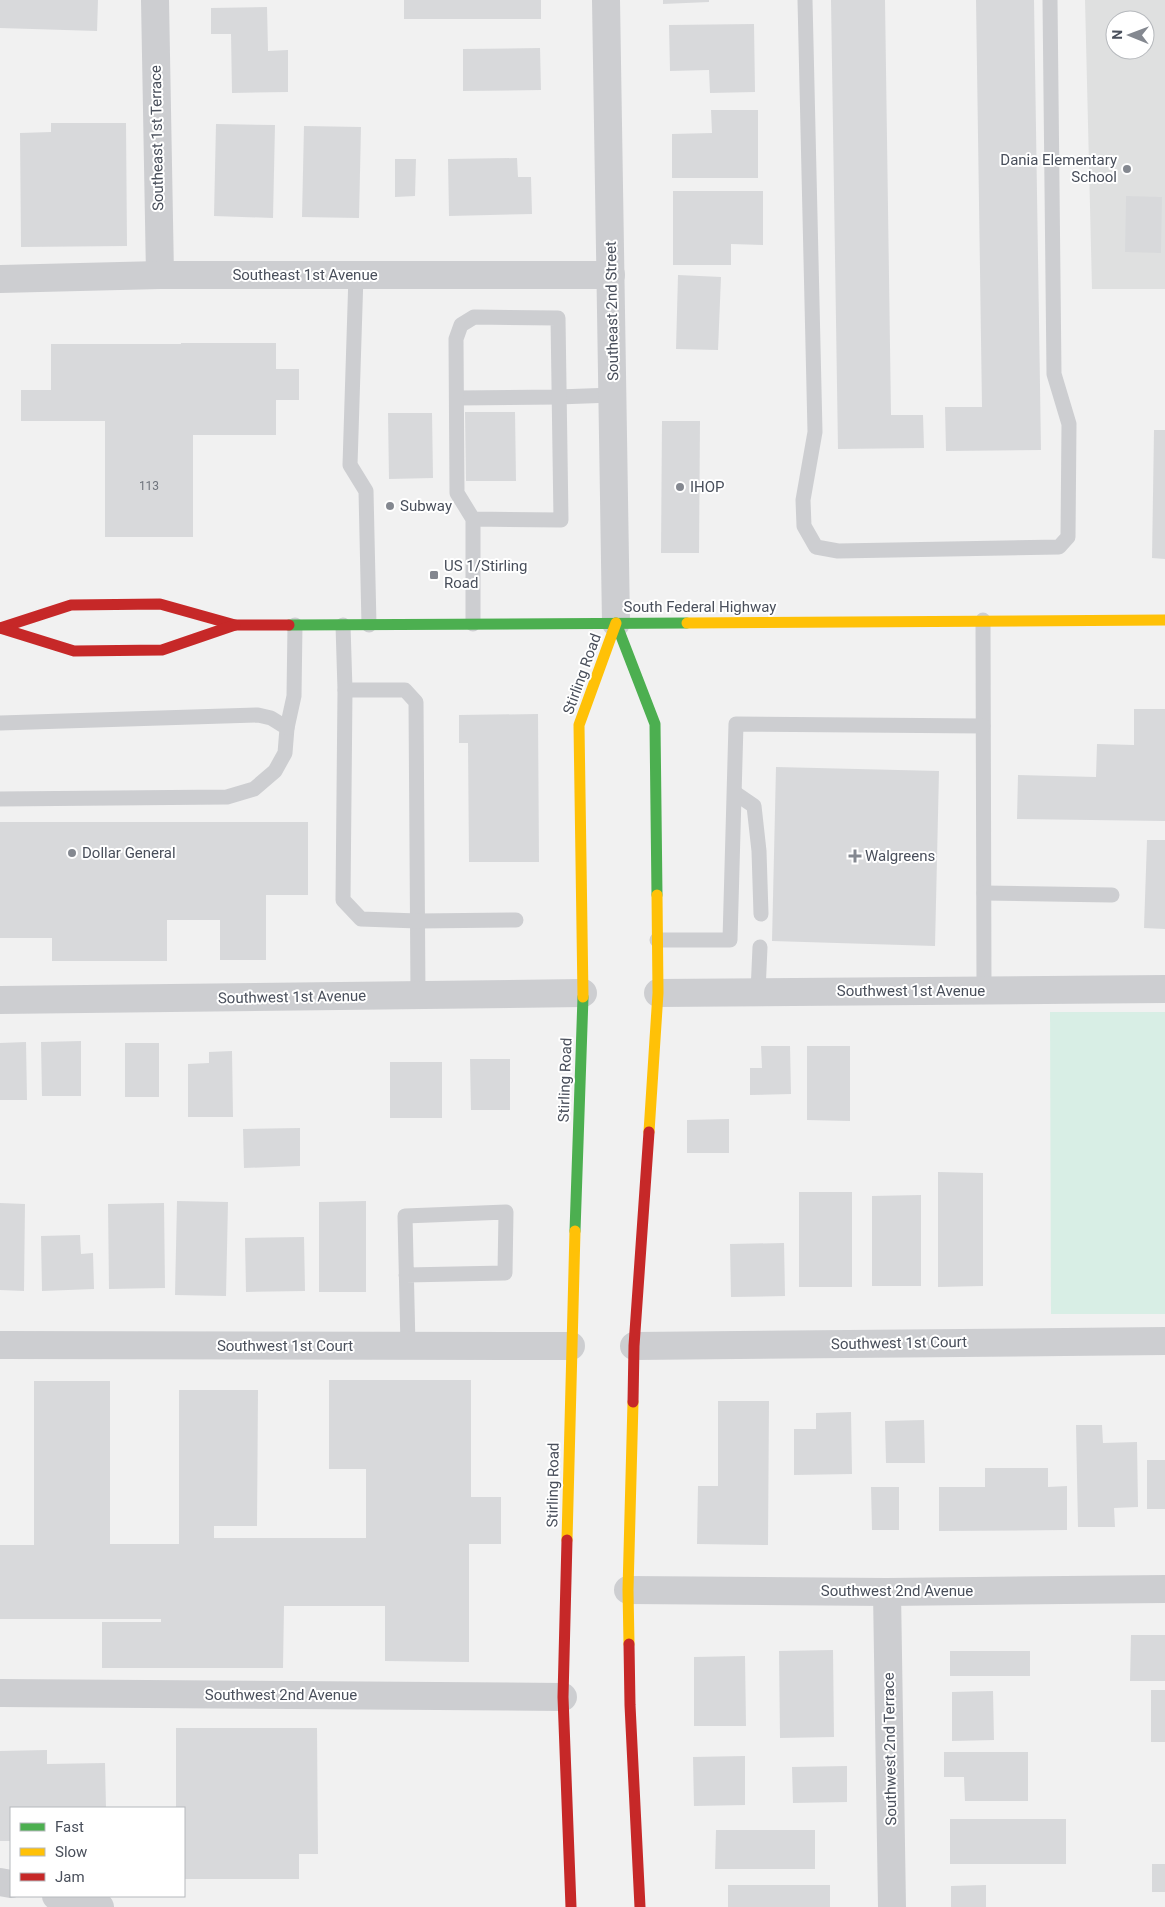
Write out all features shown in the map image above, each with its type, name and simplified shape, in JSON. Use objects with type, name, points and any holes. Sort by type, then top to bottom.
[{"type":"main road","name":"South Federal Highway","points":[[235,626],[160,604],[71,605],[0,628],[74,651],[162,650],[235,626],[1165,620]]},
{"type":"main road","name":"Stirling Road","points":[[616,623],[655,724],[658,993],[634,1346],[628,1590],[630,1705],[640,1907]]},
{"type":"main road","name":"Stirling Road","points":[[571,1907],[563,1697],[571,1346],[583,993],[579,725],[616,623]]},
{"type":"street","name":"Southeast 1st Terrace","points":[[155,0],[160,275]]},
{"type":"street","name":"Southeast 2nd Street","points":[[606,0],[616,623]]},
{"type":"street","name":"Southeast 1st Avenue","points":[[0,279],[160,275],[611,275]]},
{"type":"street","name":"Southwest 1st Avenue","points":[[658,993],[1165,989]]},
{"type":"street","name":"Southwest 1st Avenue","points":[[0,1000],[583,993]]},
{"type":"street","name":"Southwest 1st Court","points":[[634,1346],[1165,1341]]},
{"type":"street","name":"Southwest 1st Court","points":[[0,1345],[571,1346]]},
{"type":"street","name":"Southwest 2nd Avenue","points":[[628,1590],[888,1592],[1165,1589]]},
{"type":"street","name":"Southwest 2nd Terrace","points":[[888,1592],[892,1907]]},
{"type":"street","name":"Southwest 2nd Avenue","points":[[0,1693],[563,1697]]},
{"type":"street","points":[[60,1897],[100,1907]]},
{"type":"lane","points":[[805,0],[815,432],[803,500],[804,526],[816,546],[838,551],[1058,547],[1068,537],[1069,424],[1054,374],[1050,0]]},
{"type":"lane","points":[[356,275],[350,465],[366,491],[369,625]]},
{"type":"lane","points":[[473,519],[561,520],[558,318],[474,317],[461,325],[456,339],[457,493],[473,519],[473,624]]},
{"type":"lane","points":[[457,398],[558,398],[613,395]]},
{"type":"lane","points":[[983,620],[984,990]]},
{"type":"lane","points":[[0,799],[227,797],[254,789],[275,771],[285,753],[287,728],[294,696],[295,625]]},
{"type":"lane","points":[[343,625],[343,900],[362,919],[418,921],[516,920]]},
{"type":"lane","points":[[344,690],[405,690],[416,702],[418,995]]},
{"type":"lane","points":[[0,723],[258,716],[271,718],[287,728]]},
{"type":"lane","points":[[657,940],[730,940],[736,724],[983,726]]},
{"type":"lane","points":[[735,793],[754,806],[759,851],[761,914]]},
{"type":"lane","points":[[984,893],[1112,895]]},
{"type":"lane","points":[[758,992],[760,947]]},
{"type":"lane","points":[[406,1275],[505,1273],[506,1212],[405,1216],[406,1275],[408,1346]]},
{"type":"shaded area","name":"Dania Elementary School","points":[[1085,0],[1165,0],[1165,289],[1092,289]]},
{"type":"green space","points":[[1050,1012],[1165,1012],[1165,1314],[1051,1314]]},
{"type":"building","points":[[0,0],[98,0],[97,31],[0,28]]},
{"type":"building","points":[[404,0],[541,0],[541,19],[404,19]]},
{"type":"building","points":[[663,0],[709,0],[709,2],[663,4]]},
{"type":"building","points":[[831,0],[885,0],[891,415],[923,415],[924,448],[838,449]]},
{"type":"building","points":[[976,0],[1034,0],[1041,450],[946,451],[945,407],[982,407]]},
{"type":"building","points":[[267,7],[268,51],[288,50],[288,92],[232,93],[231,34],[211,34],[211,8]]},
{"type":"building","points":[[754,24],[755,92],[710,93],[709,70],[670,71],[669,25]]},
{"type":"building","points":[[540,48],[541,90],[463,91],[463,49]]},
{"type":"building","points":[[711,110],[758,110],[758,178],[672,178],[672,134],[712,133]]},
{"type":"building","points":[[51,123],[126,123],[127,246],[21,247],[20,133],[51,132]]},
{"type":"building","points":[[216,124],[275,125],[273,218],[214,216]]},
{"type":"building","points":[[304,126],[361,127],[359,218],[302,217]]},
{"type":"building","points":[[517,158],[518,177],[531,177],[532,214],[449,216],[448,159]]},
{"type":"building","points":[[395,159],[416,159],[415,196],[395,197]]},
{"type":"building","points":[[673,191],[763,191],[763,245],[731,244],[731,265],[673,265]]},
{"type":"building","points":[[1126,196],[1162,197],[1161,253],[1125,252]]},
{"type":"building","points":[[678,275],[721,277],[718,350],[676,349]]},
{"type":"building","points":[[276,343],[276,369],[299,369],[299,400],[276,400],[276,435],[193,435],[193,537],[105,537],[105,421],[21,421],[21,390],[51,390],[51,344]]},
{"type":"building","points":[[465,412],[515,412],[516,481],[466,481]]},
{"type":"building","points":[[388,413],[432,413],[433,478],[389,479]]},
{"type":"building","name":"IHOP","points":[[662,421],[700,421],[699,553],[661,553]]},
{"type":"building","points":[[1154,430],[1165,430],[1165,559],[1152,558]]},
{"type":"building","points":[[1134,709],[1165,709],[1165,821],[1017,819],[1018,775],[1096,777],[1097,744],[1134,745]]},
{"type":"building","points":[[538,714],[539,862],[469,862],[468,743],[459,743],[459,715]]},
{"type":"building","name":"Walgreens","points":[[776,767],[939,771],[935,946],[772,941]]},
{"type":"building","points":[[0,822],[308,822],[308,895],[266,895],[266,960],[220,960],[220,920],[167,920],[167,961],[52,961],[52,938],[0,938]]},
{"type":"building","points":[[1147,840],[1165,840],[1165,929],[1144,928]]},
{"type":"building","points":[[81,1041],[81,1096],[42,1096],[41,1042]]},
{"type":"building","points":[[26,1042],[27,1100],[0,1100],[0,1043]]},
{"type":"building","points":[[125,1043],[159,1043],[159,1097],[125,1097]]},
{"type":"building","points":[[761,1046],[790,1046],[791,1094],[750,1095],[750,1068],[762,1068]]},
{"type":"building","points":[[807,1046],[850,1046],[850,1121],[807,1120]]},
{"type":"building","points":[[232,1051],[233,1117],[188,1117],[188,1064],[209,1063],[209,1052]]},
{"type":"building","points":[[470,1059],[510,1059],[510,1110],[471,1110]]},
{"type":"building","points":[[390,1062],[442,1062],[442,1118],[390,1118]]},
{"type":"building","points":[[729,1119],[729,1153],[687,1153],[687,1120]]},
{"type":"building","points":[[300,1128],[300,1166],[244,1168],[243,1129]]},
{"type":"building","points":[[938,1172],[983,1173],[983,1286],[938,1287]]},
{"type":"building","points":[[799,1192],[852,1192],[852,1287],[799,1287]]},
{"type":"building","points":[[921,1195],[921,1286],[872,1286],[872,1196]]},
{"type":"building","points":[[177,1201],[228,1202],[226,1296],[175,1295]]},
{"type":"building","points":[[366,1201],[366,1292],[319,1292],[319,1202]]},
{"type":"building","points":[[0,1203],[25,1204],[24,1291],[0,1290]]},
{"type":"building","points":[[164,1203],[165,1288],[109,1289],[108,1204]]},
{"type":"building","points":[[80,1235],[81,1254],[93,1253],[94,1289],[42,1291],[41,1236]]},
{"type":"building","points":[[304,1237],[305,1291],[246,1292],[245,1238]]},
{"type":"building","points":[[784,1243],[785,1296],[731,1297],[730,1244]]},
{"type":"building","points":[[329,1380],[471,1380],[471,1497],[501,1497],[501,1544],[469,1544],[469,1662],[385,1661],[385,1606],[284,1606],[283,1668],[102,1668],[102,1622],[161,1622],[161,1619],[0,1619],[0,1545],[34,1545],[34,1381],[110,1381],[110,1544],[179,1544],[179,1390],[258,1390],[257,1526],[214,1526],[214,1538],[366,1538],[366,1469],[329,1469]]},
{"type":"building","points":[[718,1401],[769,1401],[768,1545],[697,1544],[698,1486],[718,1486]]},
{"type":"building","points":[[851,1412],[852,1474],[794,1475],[794,1429],[816,1429],[816,1413]]},
{"type":"building","points":[[924,1420],[925,1463],[886,1463],[885,1421]]},
{"type":"building","points":[[1076,1425],[1102,1425],[1103,1443],[1137,1442],[1138,1507],[1114,1508],[1115,1527],[1078,1527]]},
{"type":"building","points":[[1147,1460],[1165,1460],[1165,1509],[1147,1509]]},
{"type":"building","points":[[985,1468],[1048,1468],[1048,1487],[1067,1486],[1067,1530],[939,1531],[939,1487],[985,1487]]},
{"type":"building","points":[[871,1487],[899,1487],[899,1530],[872,1530]]},
{"type":"building","points":[[1131,1635],[1165,1635],[1165,1681],[1130,1681]]},
{"type":"building","points":[[833,1650],[834,1737],[780,1738],[779,1651]]},
{"type":"building","points":[[950,1651],[1030,1651],[1030,1676],[950,1676]]},
{"type":"building","points":[[745,1656],[746,1726],[694,1726],[694,1657]]},
{"type":"building","points":[[1151,1690],[1165,1690],[1165,1742],[1151,1742]]},
{"type":"building","points":[[993,1691],[994,1740],[952,1741],[952,1692]]},
{"type":"building","points":[[176,1728],[317,1728],[318,1854],[299,1854],[299,1879],[185,1879],[185,1807],[176,1807]]},
{"type":"building","points":[[47,1750],[47,1764],[105,1763],[106,1807],[10,1807],[10,1841],[0,1841],[0,1751]]},
{"type":"building","points":[[944,1752],[1028,1752],[1028,1801],[965,1801],[964,1777],[944,1777]]},
{"type":"building","points":[[745,1756],[745,1805],[694,1806],[693,1757]]},
{"type":"building","points":[[847,1766],[847,1802],[793,1803],[792,1767]]},
{"type":"building","points":[[950,1819],[1066,1819],[1066,1864],[950,1864]]},
{"type":"building","points":[[716,1830],[815,1830],[815,1869],[715,1869]]},
{"type":"building","points":[[1152,1864],[1165,1864],[1165,1892],[1152,1892]]},
{"type":"building","points":[[728,1885],[830,1885],[830,1907],[728,1907]]},
{"type":"building","points":[[986,1885],[986,1907],[951,1907],[951,1886]]},
{"type":"traffic: fast","points":[[616,623],[655,724],[657,895]]},
{"type":"traffic: fast","points":[[289,625],[687,623]]},
{"type":"traffic: fast","points":[[575,1231],[583,997]]},
{"type":"traffic: slow","points":[[687,623],[1165,620]]},
{"type":"traffic: slow","points":[[583,997],[579,725],[616,623]]},
{"type":"traffic: slow","points":[[649,1132],[658,993],[657,895]]},
{"type":"traffic: slow","points":[[567,1540],[575,1231]]},
{"type":"traffic: slow","points":[[629,1644],[628,1590],[633,1402]]},
{"type":"traffic: jam","points":[[0,628],[71,605],[160,604],[235,625],[289,625]]},
{"type":"traffic: jam","points":[[0,628],[74,651],[162,650],[235,625]]},
{"type":"traffic: jam","points":[[633,1402],[634,1346],[649,1132]]},
{"type":"traffic: jam","points":[[567,1540],[563,1697],[571,1907]]},
{"type":"traffic: jam","points":[[629,1644],[630,1705],[640,1907]]},
{"type":"place","name":"Dania Elementary School","points":[[1127,169]]},
{"type":"place","name":"IHOP","points":[[680,487]]},
{"type":"place","name":"Subway","points":[[390,506]]},
{"type":"place","name":"US 1/Stirling Road","points":[[434,575]]},
{"type":"place","name":"Dollar General","points":[[72,853]]},
{"type":"place","name":"Walgreens","points":[[855,856]]}]
